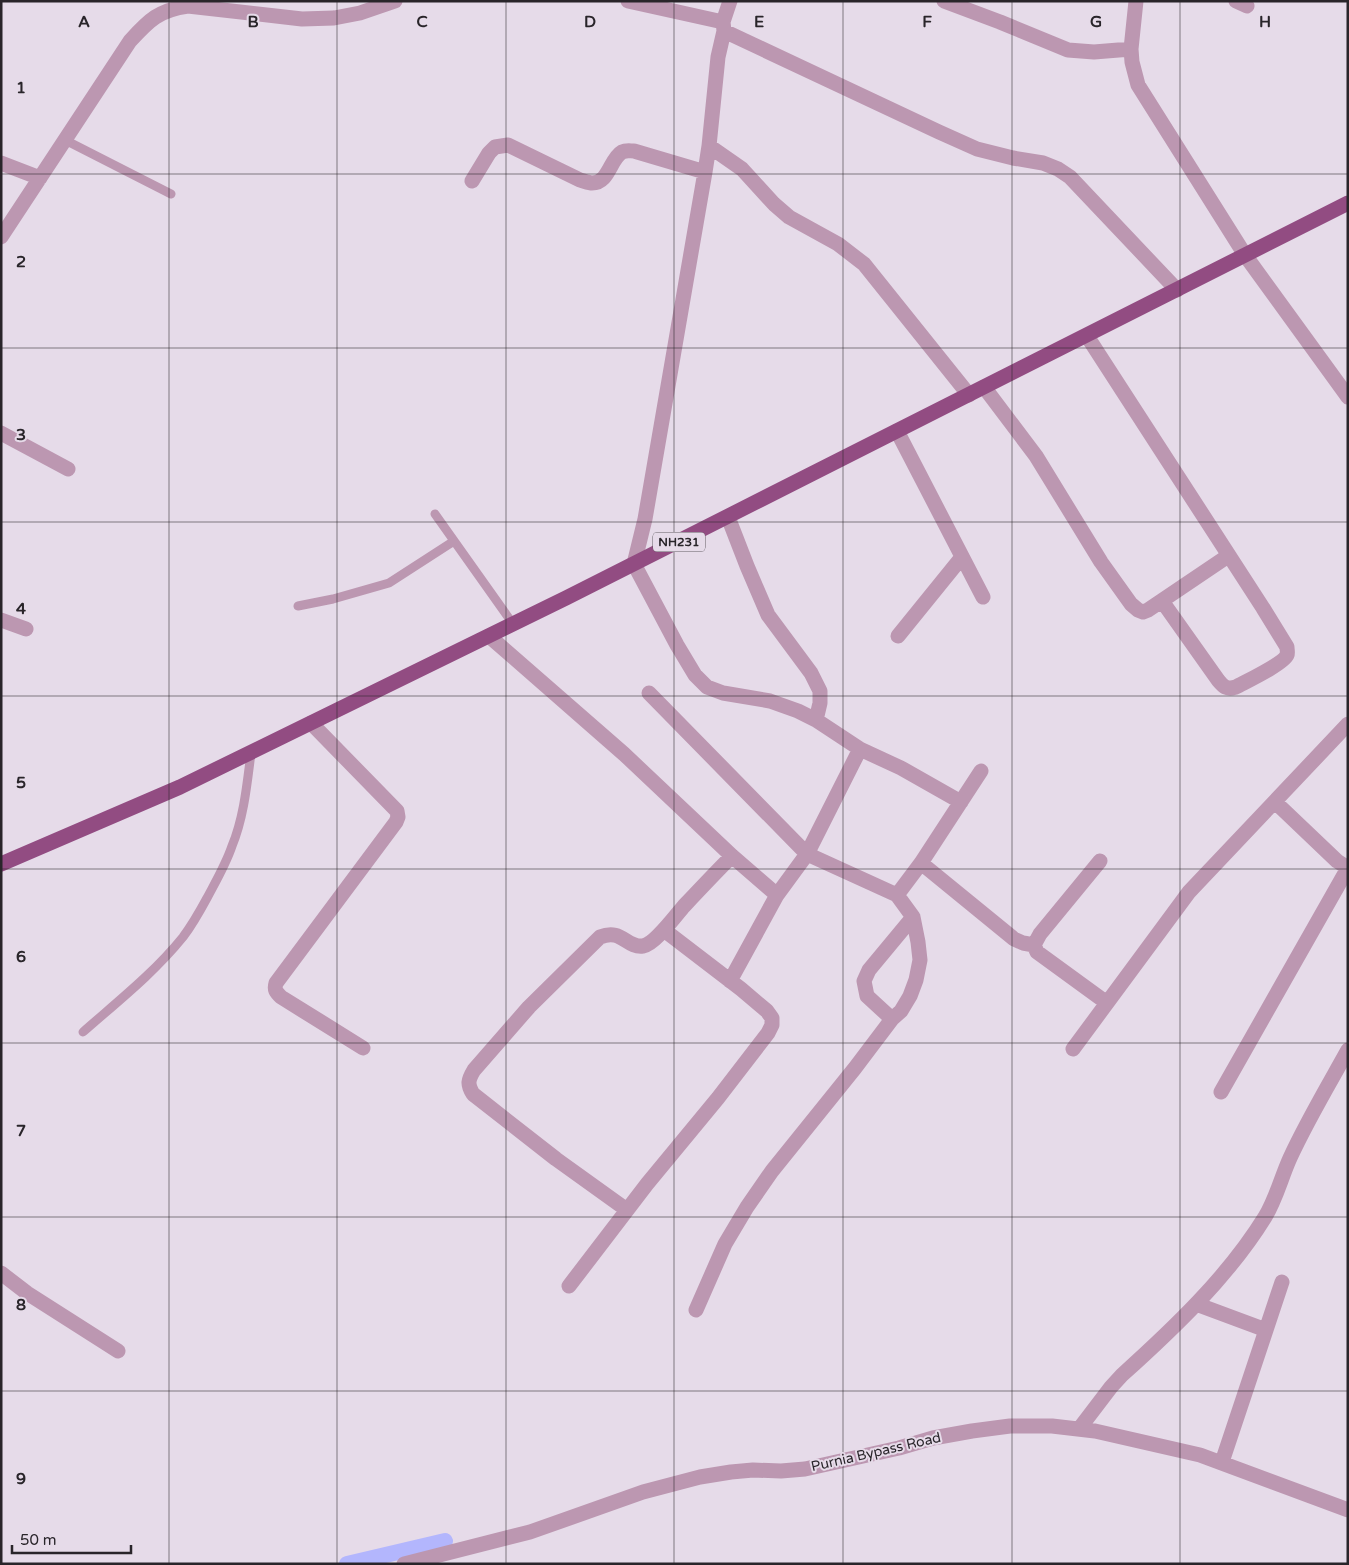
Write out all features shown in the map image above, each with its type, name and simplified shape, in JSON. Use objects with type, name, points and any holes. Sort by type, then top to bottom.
[{"type":"highway","name":"NH231","points":[[1,864],[180,787],[251,753],[728,517],[1348,203]]},
{"type":"street","points":[[1,237],[130,41],[159,13],[173,8],[188,6],[302,19],[334,18],[360,13],[395,1]]},
{"type":"street","points":[[628,1],[723,27],[938,132],[977,149],[1043,163],[1058,169],[1070,177],[1178,290]]},
{"type":"street","points":[[730,1],[718,57],[709,146],[646,510],[634,564],[677,645],[695,675],[707,687],[723,693],[770,702],[798,710],[860,749],[901,768],[961,802]]},
{"type":"street","points":[[945,1],[1068,50],[1094,52],[1131,49]]},
{"type":"street","points":[[1136,1],[1131,49],[1138,85],[1245,255],[1348,396]]},
{"type":"street","points":[[472,181],[489,152],[495,147],[508,145],[580,180],[592,183],[600,181],[617,156],[624,151],[634,151],[704,172]]},
{"type":"street","points":[[709,146],[742,169],[774,204],[789,217],[838,244],[864,264],[969,395]]},
{"type":"street","points":[[1,163],[40,178]]},
{"type":"street","points":[[1087,336],[1263,608],[1287,648],[1288,653],[1279,663],[1236,688],[1226,688],[1218,680],[1162,600]]},
{"type":"street","points":[[984,387],[1036,456],[1102,562],[1131,604],[1138,610],[1143,612],[1148,610],[1228,556]]},
{"type":"street","points":[[898,431],[983,597]]},
{"type":"street","points":[[1,433],[68,469]]},
{"type":"street","points":[[728,517],[768,616],[811,674],[820,691],[820,703],[816,720]]},
{"type":"street","points":[[898,636],[962,557]]},
{"type":"street","points":[[1,620],[26,629]]},
{"type":"street","points":[[489,636],[624,754],[732,856],[777,895]]},
{"type":"street","points":[[649,693],[807,854],[897,895],[913,917],[920,960],[916,980],[910,996],[901,1011],[892,1019],[772,1171],[747,1207],[725,1244],[696,1310]]},
{"type":"street","points":[[311,723],[397,811],[398,817],[274,988],[281,997],[363,1048]]},
{"type":"street","points":[[1073,1048],[1189,892],[1348,724]]},
{"type":"street","points":[[730,981],[777,895],[807,854],[860,749]]},
{"type":"street","points":[[897,895],[921,863],[981,771]]},
{"type":"street","points":[[1221,1092],[1348,868],[1337,861],[1275,802]]},
{"type":"street","points":[[627,1210],[556,1159],[473,1094],[468,1086],[469,1079],[474,1070],[529,1007],[600,937],[609,934],[617,935],[643,946],[650,943],[732,856]]},
{"type":"street","points":[[1034,945],[1040,934],[1100,861]]},
{"type":"street","points":[[921,863],[1014,939],[1034,945]]},
{"type":"street","points":[[892,1019],[867,996],[864,981],[869,970],[913,917]]},
{"type":"street","points":[[569,1286],[647,1184],[718,1098],[768,1033],[772,1025],[772,1018],[767,1012],[664,930]]},
{"type":"street","points":[[1034,945],[1037,952],[1107,1003]]},
{"type":"street","points":[[1079,1429],[1111,1386],[1221,1278],[1264,1218],[1274,1200],[1290,1156],[1348,1050]]},
{"type":"street","points":[[1,1273],[34,1298],[118,1351]]},
{"type":"street","points":[[1222,1462],[1282,1282]]},
{"type":"street","points":[[1196,1304],[1266,1330]]},
{"type":"street","name":"Purnia Bypass Road","points":[[404,1564],[530,1532],[642,1492],[700,1477],[753,1470],[780,1471],[806,1469],[899,1448],[933,1438],[1010,1426],[1052,1426],[1079,1429],[1200,1455],[1348,1510]]},
{"type":"lane","points":[[65,140],[171,194]]},
{"type":"lane","points":[[435,514],[513,624]]},
{"type":"lane","points":[[298,606],[333,600],[389,583],[454,541]]},
{"type":"lane","points":[[83,1032],[168,954],[184,936],[200,910],[220,874],[233,845],[243,806],[251,753]]},
{"type":"waterway","points":[[347,1564],[445,1541]]}]
